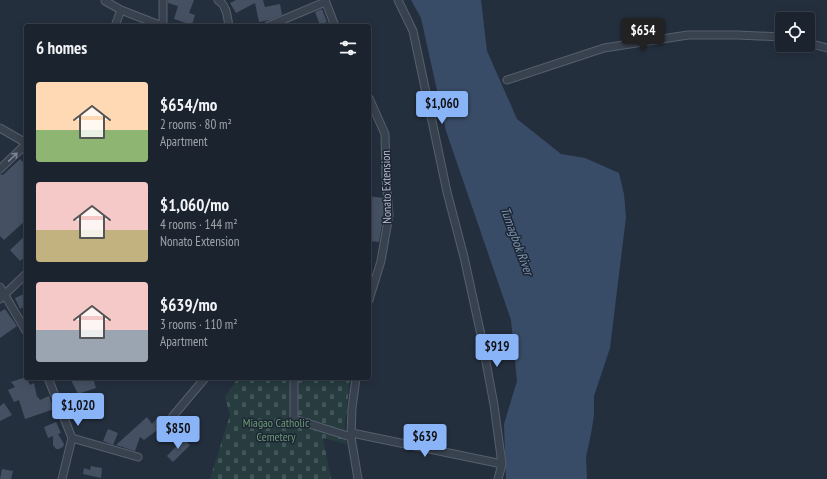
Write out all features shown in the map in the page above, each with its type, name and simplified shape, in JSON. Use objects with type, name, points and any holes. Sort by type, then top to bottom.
[{"type":"street","points":[[163,0],[163,24]]},
{"type":"street","points":[[218,0],[223,3],[226,9],[229,24]]},
{"type":"street","points":[[398,0],[413,31],[446,192],[464,257],[479,327],[494,405],[502,464],[498,479]]},
{"type":"street","points":[[105,1],[121,10],[158,24]]},
{"type":"street","points":[[273,24],[325,1],[334,24]]},
{"type":"street","points":[[116,24],[121,10]]},
{"type":"street","points":[[507,80],[604,48],[688,35],[738,34],[775,37]]},
{"type":"street","points":[[815,45],[827,48]]},
{"type":"street","name":"Nonato Extension","points":[[371,104],[385,134],[389,215],[381,261],[371,294]]},
{"type":"street","points":[[0,128],[24,143]]},
{"type":"street","points":[[0,169],[24,146]]},
{"type":"street","points":[[3,297],[24,276]]},
{"type":"street","points":[[0,286],[3,297],[24,328]]},
{"type":"street","points":[[49,380],[72,438],[62,479]]},
{"type":"street","points":[[173,416],[203,380]]},
{"type":"street","points":[[294,380],[294,419],[352,435],[502,464]]},
{"type":"street","points":[[356,380],[352,408],[352,435],[358,479]]},
{"type":"street","points":[[72,438],[138,457]]},
{"type":"green space","name":"Miagao Catholic Cemetery","points":[[237,380],[350,380],[345,426],[346,444],[323,438],[331,479],[210,479],[230,415],[225,397]]},
{"type":"water","name":"Tumagbok River","points":[[411,0],[481,0],[487,51],[517,119],[561,154],[585,158],[619,173],[624,194],[626,217],[610,348],[594,396],[594,415],[586,457],[587,479],[506,479],[504,424],[517,381],[511,320],[446,131],[421,18]]},
{"type":"building","points":[[168,0],[194,0],[189,13],[195,15],[192,24],[174,19],[178,6],[168,3]]},
{"type":"building","points":[[236,0],[263,0],[265,7],[280,4],[282,15],[270,20],[259,22],[255,3],[236,13],[230,3]]},
{"type":"building","points":[[322,9],[327,22],[320,24],[315,12]]},
{"type":"building","points":[[20,159],[24,163],[24,222],[4,240],[0,236],[0,174],[3,175]]},
{"type":"building","points":[[371,196],[383,198],[384,213],[379,242],[371,241]]},
{"type":"building","points":[[24,237],[24,258],[20,261],[10,250]]},
{"type":"building","points":[[24,294],[24,307],[20,309],[15,298]]},
{"type":"building","points":[[5,309],[17,326],[0,338],[0,312]]},
{"type":"building","points":[[24,378],[24,380],[28,380],[30,385],[34,383],[37,397],[40,400],[49,396],[54,409],[25,419],[19,400],[14,402],[8,390],[15,387],[11,382]]},
{"type":"building","points":[[71,380],[94,380],[96,388],[78,394]]},
{"type":"building","points":[[4,403],[12,415],[0,421],[0,406]]},
{"type":"building","points":[[160,416],[162,419],[165,416],[172,424],[164,432],[160,428],[144,440],[140,437],[135,451],[116,445],[147,417],[152,424]]},
{"type":"building","points":[[56,422],[61,433],[58,434],[64,444],[63,447],[59,449],[56,449],[53,445],[53,436],[48,438],[44,427]]},
{"type":"building","points":[[108,429],[118,433],[113,445],[103,441]]},
{"type":"building","points":[[183,439],[190,445],[173,462],[167,456]]},
{"type":"building","points":[[91,466],[102,468],[101,478],[83,474],[84,468],[90,470]]},
{"type":"building","points":[[2,469],[13,471],[11,479],[0,479]]}]
